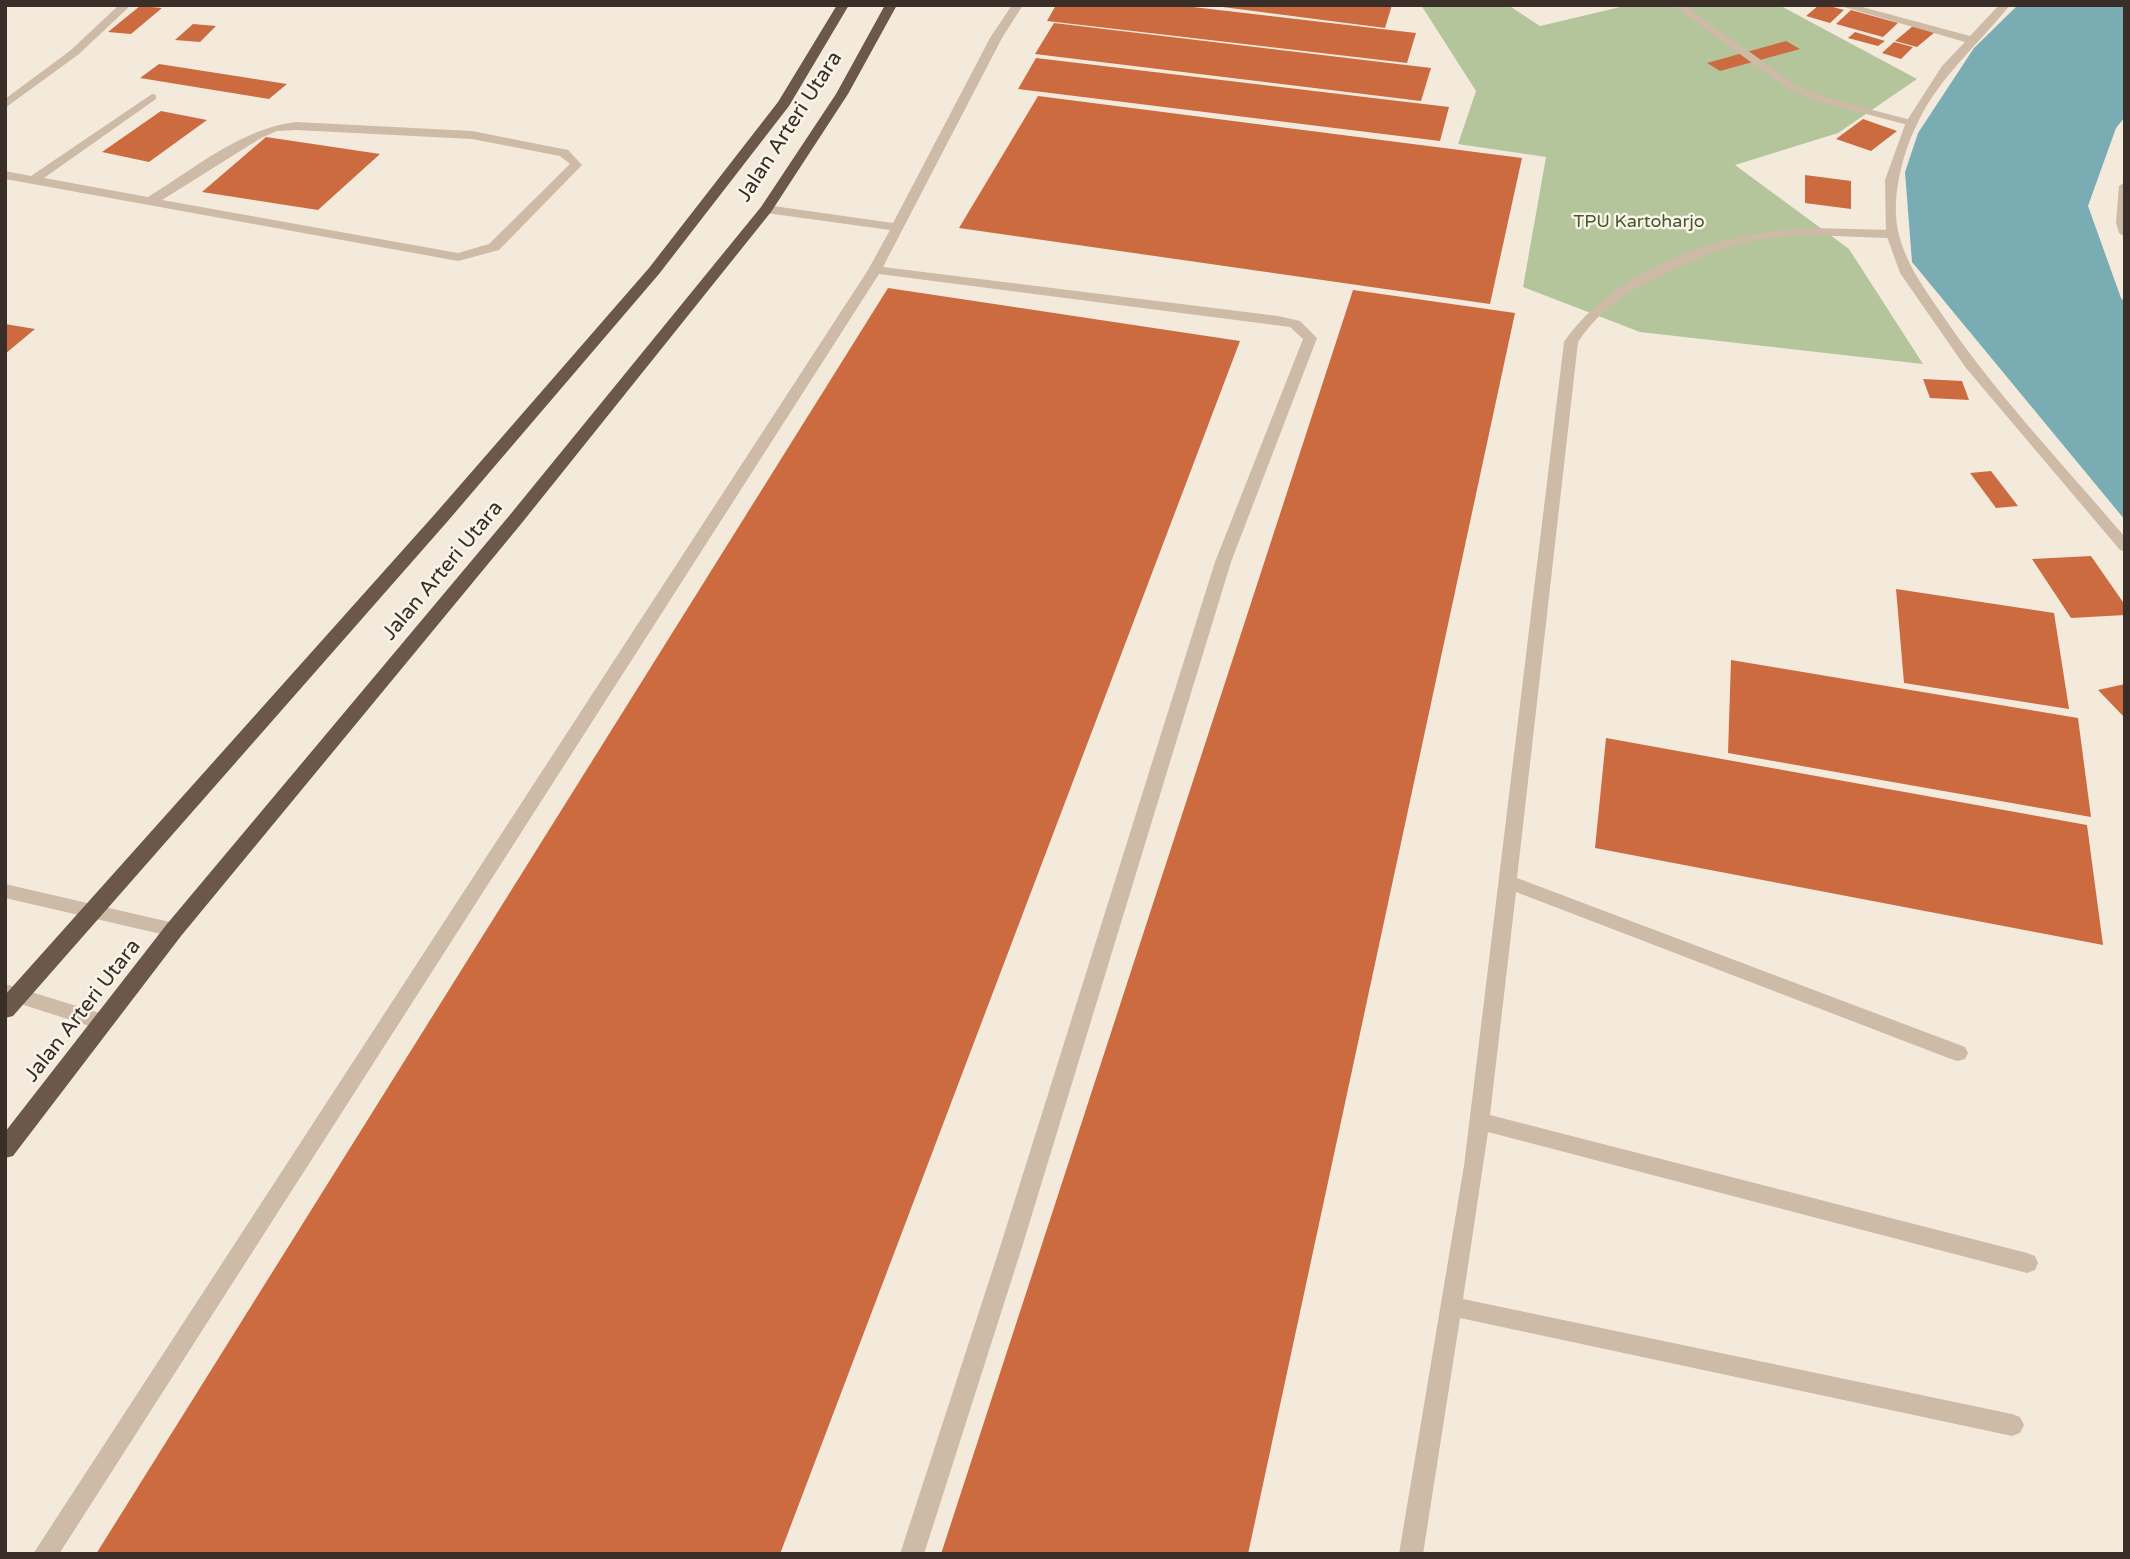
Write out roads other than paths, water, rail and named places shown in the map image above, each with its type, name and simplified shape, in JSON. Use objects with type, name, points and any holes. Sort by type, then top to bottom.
[{"type":"highway","name":"Jalan Arteri Utara","points":[[5,1010],[12,993],[92,910],[441,518],[654,271],[784,103],[843,5]]},
{"type":"highway","name":"Jalan Arteri Utara","points":[[5,1149],[174,930],[515,520],[766,209],[835,104],[891,5]]},
{"type":"street","points":[[5,105],[75,52],[126,5]]},
{"type":"street","points":[[46,1554],[875,270],[996,38],[1018,5]]},
{"type":"street","points":[[1677,5],[1792,87],[1824,100],[1912,122]]},
{"type":"street","points":[[1842,5],[1971,40]]},
{"type":"street","points":[[2005,5],[1946,68],[1912,122],[1891,180],[1892,234],[1908,272],[1970,365],[2125,547]]},
{"type":"street","points":[[34,180],[152,97]]},
{"type":"street","points":[[5,175],[458,257],[494,247],[576,165],[564,153],[472,135],[296,126],[275,128],[257,135],[151,201]]},
{"type":"street","points":[[2125,186],[2122,223],[2125,233]]},
{"type":"street","points":[[766,209],[897,227]]},
{"type":"street","points":[[1411,1554],[1480,1121],[1571,342],[1587,316],[1616,294],[1702,252],[1734,242],[1789,233],[1892,234]]},
{"type":"street","points":[[875,270],[1278,320],[1301,328],[1310,338],[1223,562],[1016,1230],[912,1554]]},
{"type":"street","points":[[1507,881],[1958,1053]]},
{"type":"street","points":[[5,891],[174,930]]},
{"type":"street","points":[[12,993],[102,1022]]},
{"type":"street","points":[[1480,1121],[2027,1264]]},
{"type":"street","points":[[1451,1306],[2012,1424]]},
{"type":"water","points":[[2018,5],[2125,5],[2125,117],[2116,128],[2088,206],[2121,298],[2125,302],[2125,520],[1912,262],[1905,172],[1918,133],[1974,48]]},
{"type":"park label","name":"TPU Kartoharjo","points":[[1639,222]]}]
